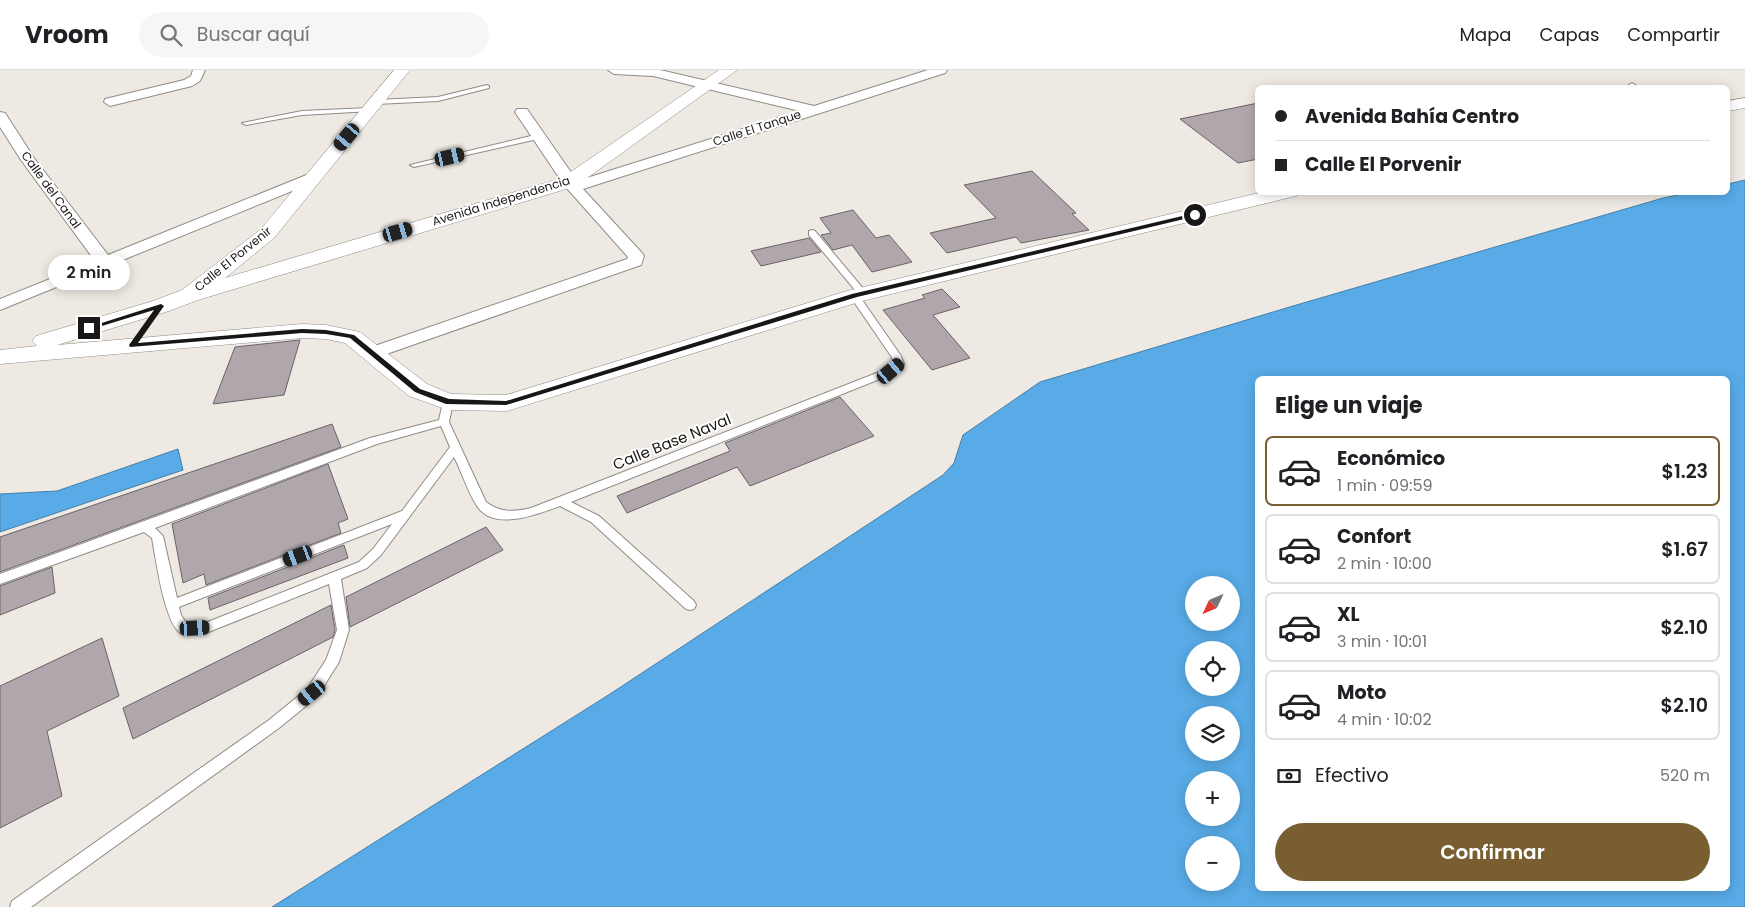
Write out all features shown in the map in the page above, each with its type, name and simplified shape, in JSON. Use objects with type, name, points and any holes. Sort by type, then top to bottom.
[{"type":"main road","name":"Calle El Porvenir","points":[[0,356],[161,306],[190,294],[266,234],[402,70]]},
{"type":"main road","name":"Avenida Independencia","points":[[190,294],[572,184],[730,70]]},
{"type":"main road","points":[[1730,106],[1745,103]]},
{"type":"main road","points":[[0,356],[302,331],[326,332],[352,337],[446,412],[506,403],[859,295],[1280,195]]},
{"type":"main road","points":[[132,345],[161,306]]},
{"type":"street","points":[[110,102],[188,83],[196,78],[199,70]]},
{"type":"street","points":[[614,70],[653,72],[813,110]]},
{"type":"street","name":"Calle El Tanque","points":[[572,184],[941,70]]},
{"type":"street","points":[[372,353],[635,262],[636,256],[572,184],[522,112]]},
{"type":"street","name":"Calle del Canal","points":[[0,116],[28,160],[105,263]]},
{"type":"street","points":[[0,305],[314,177]]},
{"type":"lane","points":[[246,122],[302,113],[438,99],[487,87]]},
{"type":"lane","points":[[414,165],[539,136]]},
{"type":"lane","points":[[812,233],[859,295]]},
{"type":"lane","name":"Calle Base Naval","points":[[446,412],[455,448],[482,505],[493,514],[513,516],[533,512],[891,371],[899,364],[896,356],[859,295]]},
{"type":"lane","points":[[0,579],[145,527],[446,412]]},
{"type":"lane","points":[[145,527],[157,536],[175,616],[184,628],[206,628],[363,565],[377,552],[455,448]]},
{"type":"lane","points":[[562,502],[596,519],[690,605]]},
{"type":"lane","points":[[172,605],[405,514]]},
{"type":"lane","points":[[18,907],[274,724],[312,693],[332,662],[343,630],[334,576]]},
{"type":"water","points":[[1745,180],[1745,907],[272,907],[610,694],[943,475],[954,463],[963,435],[1040,382],[1663,198],[1678,195],[1730,195],[1730,184]]},
{"type":"water","points":[[178,449],[183,470],[0,532],[0,494],[57,491]]},
{"type":"building","points":[[1255,104],[1255,160],[1238,163],[1180,119]]},
{"type":"building","points":[[1032,171],[1076,213],[1072,214],[1089,230],[1021,243],[1016,237],[947,253],[930,233],[996,218],[964,185]]},
{"type":"building","points":[[853,210],[876,238],[889,235],[912,262],[872,272],[852,245],[833,250],[821,235],[831,233],[820,218]]},
{"type":"building","points":[[809,238],[821,252],[761,266],[751,251]]},
{"type":"building","points":[[942,289],[960,307],[933,315],[970,358],[932,370],[883,310],[925,298],[922,295]]},
{"type":"building","points":[[300,340],[284,395],[213,404],[235,347]]},
{"type":"building","points":[[840,397],[874,436],[750,486],[737,467],[627,513],[617,496],[730,451],[725,443]]},
{"type":"building","points":[[332,424],[341,447],[0,572],[0,537]]},
{"type":"building","points":[[328,464],[348,519],[338,523],[341,533],[206,585],[204,574],[183,583],[172,524]]},
{"type":"building","points":[[486,527],[503,550],[350,627],[346,597]]},
{"type":"building","points":[[344,545],[348,558],[210,610],[208,598]]},
{"type":"building","points":[[52,567],[55,593],[0,615],[0,586]]},
{"type":"building","points":[[331,605],[335,630],[333,637],[133,739],[123,708]]},
{"type":"building","points":[[102,638],[119,696],[47,731],[62,796],[0,828],[0,686]]},
{"type":"route","points":[[89,328],[161,306],[132,345],[302,331],[326,332],[352,337],[418,390],[448,402],[506,403],[855,296],[1195,215]]}]
